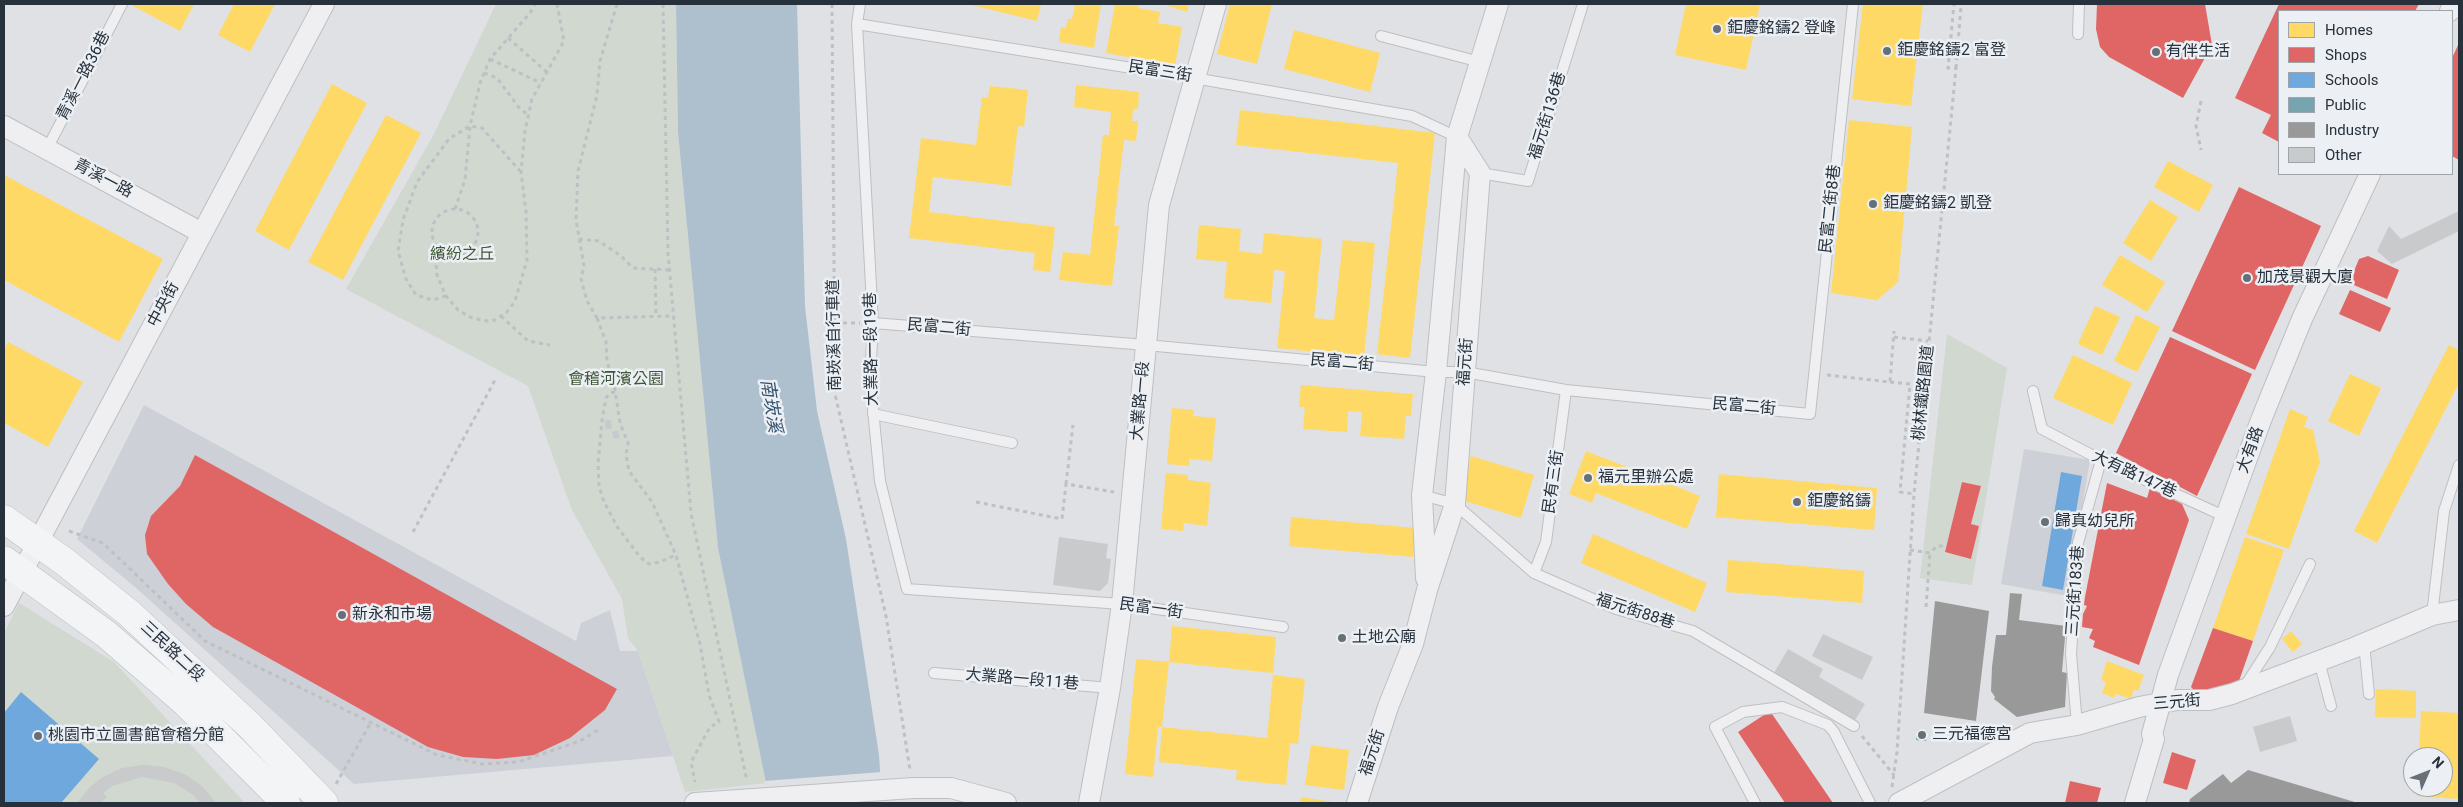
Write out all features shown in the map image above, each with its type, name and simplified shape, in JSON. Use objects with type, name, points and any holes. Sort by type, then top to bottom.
[{"type":"main road","name":"三民路二段","points":[[4,519],[130,614],[329,795]]},
{"type":"main road","name":"三民路二段","points":[[12,566],[106,634],[186,703],[286,803]]},
{"type":"street","name":"中央街","points":[[4,606],[12,566],[36,542],[324,4]]},
{"type":"street","name":"大業路一段","points":[[1089,803],[1110,688],[1122,604],[1160,205],[1216,4]]},
{"type":"street","name":"福元街","points":[[1426,590],[1422,495],[1436,372],[1457,138],[1498,4]]},
{"type":"street","name":"青溪一路","points":[[4,126],[202,233]]},
{"type":"street","points":[[1457,138],[1480,173]]},
{"type":"street","name":"福元街","points":[[1357,803],[1388,707],[1413,644],[1426,590],[1455,504],[1480,173]]},
{"type":"street","name":"大有路","points":[[2135,803],[2154,739],[2152,734],[2168,675],[2226,517],[2302,318],[2370,175]]},
{"type":"street","name":"三元街","points":[[1895,797],[2030,733],[2077,725],[2138,707],[2177,700],[2209,700],[2242,691],[2432,615],[2459,610]]},
{"type":"street","name":"大有路","points":[[2126,803],[2146,736],[2152,734]]},
{"type":"street","points":[[695,803],[759,799],[907,781],[951,788],[1006,803]]},
{"type":"lane","name":"青溪一路36巷","points":[[47,149],[122,4]]},
{"type":"lane","name":"大業路一段19巷","points":[[860,4],[857,24],[873,323],[870,378],[880,481],[907,590],[1018,597]]},
{"type":"lane","name":"福元街136巷","points":[[1480,173],[1528,181],[1583,4]]},
{"type":"lane","name":"民富二街8巷","points":[[1810,414],[1853,4]]},
{"type":"lane","points":[[2078,34],[2079,4]]},
{"type":"lane","name":"民富三街","points":[[857,24],[1194,78],[1412,116],[1457,138]]},
{"type":"lane","points":[[1381,36],[1480,62]]},
{"type":"lane","name":"民富二街","points":[[873,323],[1146,345],[1436,372],[1465,372],[1566,390],[1810,414]]},
{"type":"lane","name":"民有三街","points":[[1534,573],[1546,542],[1566,390]]},
{"type":"lane","name":"大有路147巷","points":[[2033,391],[2042,430],[2101,460],[2226,517]]},
{"type":"lane","points":[[873,414],[1012,443]]},
{"type":"lane","name":"三元街183巷","points":[[2077,725],[2071,654],[2078,543],[2101,460]]},
{"type":"lane","points":[[2432,615],[2444,511],[2459,466]]},
{"type":"lane","name":"福元街88巷","points":[[1422,495],[1455,504],[1534,573],[1616,609],[1693,631],[1854,726]]},
{"type":"lane","points":[[2242,691],[2270,647],[2310,564]]},
{"type":"lane","name":"民富一街","points":[[1018,597],[1122,604],[1283,627]]},
{"type":"lane","points":[[2364,643],[2369,694]]},
{"type":"lane","points":[[2319,661],[2332,706]]},
{"type":"lane","name":"大業路一段11巷","points":[[934,673],[1110,688]]},
{"type":"lane","points":[[1755,803],[1715,727],[1743,712],[1782,706],[1828,725],[1834,732],[1870,803]]},
{"type":"lane","points":[[1828,725],[1834,715]]},
{"type":"path","points":[[456,209],[465,180],[470,126],[480,83],[490,60],[535,4]]},
{"type":"path","points":[[441,250],[436,262],[437,275],[446,296],[458,310],[472,318],[488,321],[507,312],[515,301],[527,260],[526,212],[521,172],[532,100],[564,41],[557,4]]},
{"type":"path","points":[[617,4],[600,61],[597,95],[578,171],[576,220],[584,266],[581,279],[587,301],[597,318],[606,342],[607,362],[615,392],[620,424],[628,443],[626,456],[629,471],[652,502],[676,554],[700,644],[709,695],[719,722],[710,727],[691,762],[695,782]]},
{"type":"path","points":[[663,4],[669,270],[691,513],[759,799]]},
{"type":"path","name":"南崁溪自行車道","points":[[832,4],[835,394],[886,616],[907,781]]},
{"type":"path","name":"桃林鐵路園道","points":[[1895,797],[1894,774],[1914,494],[1928,341],[1936,290],[1956,68],[1948,68],[1954,4]]},
{"type":"path","points":[[1956,68],[1961,6]]},
{"type":"path","points":[[508,38],[547,73]]},
{"type":"path","points":[[490,60],[541,83]]},
{"type":"path","points":[[484,73],[497,78],[520,109],[529,115]]},
{"type":"path","points":[[2201,101],[2196,126],[2201,150]]},
{"type":"path","points":[[446,296],[433,300],[416,295],[406,279],[398,251],[403,220],[418,182],[449,139],[470,126],[482,128],[521,172]]},
{"type":"path","points":[[456,209],[470,214],[475,219],[478,233],[477,241],[472,248],[457,255],[441,250],[433,236],[435,220],[448,210],[456,209]]},
{"type":"path","points":[[579,240],[599,241],[621,256],[633,268],[669,270]]},
{"type":"path","points":[[656,270],[656,316]]},
{"type":"path","points":[[501,316],[528,341],[550,345]]},
{"type":"path","points":[[597,318],[674,316]]},
{"type":"path","points":[[835,323],[873,323]]},
{"type":"path","points":[[1890,382],[1894,331]]},
{"type":"path","points":[[1894,337],[1928,341]]},
{"type":"path","points":[[1813,374],[1910,384],[1900,492],[1914,494]]},
{"type":"path","points":[[413,532],[495,380]]},
{"type":"path","points":[[615,392],[610,393],[606,398],[602,420],[598,464],[599,486],[604,502],[618,528],[640,557],[649,564],[660,562],[676,554]]},
{"type":"path","points":[[976,502],[1062,519],[1073,425]]},
{"type":"path","points":[[1066,484],[1132,495]]},
{"type":"path","points":[[69,531],[104,543],[205,641],[436,756],[483,764],[518,762],[580,741],[598,730]]},
{"type":"path","points":[[1926,607],[1930,553],[1937,546],[1946,546]]},
{"type":"path","points":[[1910,550],[1930,553]]},
{"type":"path","points":[[329,795],[370,724]]},
{"type":"path","points":[[1854,726],[1894,774]]},
{"type":"shaded area","name":"新永和市場","points":[[144,405],[576,641],[581,623],[610,610],[620,651],[638,651],[673,756],[354,784],[135,587],[77,539]]},
{"type":"shaded area","name":"歸真幼兒所","points":[[2024,449],[2090,460],[2067,596],[2001,584]]},
{"type":"green space","name":"會稽河濱公園","points":[[496,4],[676,4],[678,132],[718,548],[766,783],[685,792],[638,651],[628,638],[622,599],[572,510],[528,386],[346,289],[434,134]]},
{"type":"green space","points":[[1947,334],[2007,368],[1972,585],[1920,578]],"holes":[[[1962,482],[1981,486],[1971,524],[1979,526],[1971,559],[1945,552]]]},
{"type":"green space","points":[[19,603],[114,662],[245,803],[4,803],[4,633]]},
{"type":"water","name":"南崁溪","points":[[676,4],[797,4],[805,306],[817,411],[846,539],[879,755],[882,803],[766,783],[718,548],[678,132]]},
{"type":"pier","points":[[882,772],[884,803],[773,803],[764,781]]},
{"type":"building: Homes","points":[[134,4],[194,4],[180,31],[133,6]]},
{"type":"building: Homes","points":[[234,4],[275,4],[250,52],[218,35]]},
{"type":"building: Homes","points":[[967,4],[1041,4],[1037,21]]},
{"type":"building: Homes","points":[[1075,4],[1101,4],[1094,48],[1059,42],[1061,27],[1066,28],[1068,19],[1072,19]]},
{"type":"building: Homes","points":[[1115,4],[1139,4],[1138,8],[1160,12],[1158,23],[1182,27],[1175,66],[1106,53]]},
{"type":"building: Homes","points":[[1162,4],[1189,4],[1187,12]]},
{"type":"building: Homes","points":[[1230,4],[1272,4],[1257,64],[1217,54]]},
{"type":"building: Homes","name":"鉅慶銘鑄2 登峰","points":[[1686,4],[1760,4],[1746,70],[1675,55]]},
{"type":"building: Homes","name":"鉅慶銘鑄2 富登","points":[[1863,4],[1923,4],[1911,106],[1852,99]]},
{"type":"building: Homes","points":[[1294,30],[1380,53],[1370,92],[1284,69]]},
{"type":"building: Homes","points":[[332,84],[367,103],[289,250],[255,231]]},
{"type":"building: Homes","points":[[1076,85],[1139,92],[1138,109],[1133,109],[1132,121],[1138,121],[1136,141],[1124,140],[1114,226],[1119,226],[1112,286],[1059,280],[1063,252],[1090,255],[1103,135],[1109,135],[1111,112],[1074,107]]},
{"type":"building: Homes","points":[[990,86],[1028,90],[1024,127],[1018,126],[1011,186],[933,177],[929,212],[1055,227],[1050,272],[1033,270],[1035,253],[909,238],[921,138],[976,145],[982,97],[988,98]]},
{"type":"building: Homes","points":[[1240,110],[1435,133],[1410,358],[1377,354],[1398,163],[1236,145]]},
{"type":"building: Homes","points":[[386,115],[421,133],[343,280],[308,262]]},
{"type":"building: Homes","name":"鉅慶銘鑄2 凱登","points":[[1849,120],[1912,127],[1898,282],[1877,300],[1831,293]]},
{"type":"building: Homes","points":[[2168,161],[2213,185],[2199,212],[2154,187]]},
{"type":"building: Homes","points":[[4,175],[163,259],[119,342],[4,280]]},
{"type":"building: Homes","points":[[2150,200],[2178,217],[2151,261],[2123,243]]},
{"type":"building: Homes","points":[[1199,225],[1241,229],[1239,251],[1262,254],[1264,233],[1322,239],[1314,318],[1334,320],[1343,240],[1375,243],[1364,357],[1277,348],[1285,271],[1274,270],[1271,303],[1224,298],[1227,262],[1196,259]]},
{"type":"building: Homes","points":[[2120,255],[2165,282],[2147,312],[2102,285]]},
{"type":"building: Homes","points":[[2095,306],[2120,317],[2102,355],[2078,344]]},
{"type":"building: Homes","points":[[2136,315],[2160,327],[2137,372],[2114,361]]},
{"type":"building: Homes","points":[[8,342],[83,382],[48,447],[4,423],[4,350]]},
{"type":"building: Homes","points":[[2449,345],[2459,350],[2459,383],[2377,543],[2354,531]]},
{"type":"building: Homes","points":[[2073,355],[2132,383],[2113,425],[2053,398]]},
{"type":"building: Homes","points":[[2350,374],[2381,388],[2359,436],[2328,421]]},
{"type":"building: Homes","points":[[1301,385],[1413,394],[1411,416],[1406,416],[1404,439],[1360,436],[1362,412],[1348,411],[1347,432],[1303,429],[1305,407],[1299,407]]},
{"type":"building: Homes","points":[[1172,408],[1194,410],[1193,416],[1216,418],[1212,461],[1189,459],[1189,466],[1167,464]]},
{"type":"building: Homes","points":[[2290,409],[2308,417],[2304,427],[2313,430],[2320,462],[2289,549],[2246,534]]},
{"type":"building: Homes","points":[[1586,451],[1700,496],[1687,529],[1596,493],[1592,503],[1569,494]]},
{"type":"building: Homes","points":[[1471,456],[1534,475],[1521,518],[1458,499]]},
{"type":"building: Homes","points":[[1166,473],[1188,475],[1188,480],[1211,483],[1207,526],[1184,523],[1183,531],[1161,529]]},
{"type":"building: Homes","name":"鉅慶銘鑄","points":[[1719,474],[1877,488],[1874,530],[1716,517]]},
{"type":"building: Homes","points":[[1291,517],[1416,528],[1413,557],[1289,546]]},
{"type":"building: Homes","points":[[1593,534],[1707,583],[1695,612],[1581,563]]},
{"type":"building: Homes","points":[[2245,537],[2284,550],[2253,641],[2213,628]]},
{"type":"building: Homes","points":[[1728,560],[1864,571],[1862,603],[1726,592]]},
{"type":"building: Homes","points":[[1172,626],[1276,637],[1273,673],[1169,662]]},
{"type":"building: Homes","points":[[2291,631],[2302,644],[2293,652],[2282,639]]},
{"type":"building: Homes","points":[[1136,659],[1169,662],[1162,727],[1158,727],[1153,777],[1125,774]]},
{"type":"building: Homes","points":[[2107,661],[2144,675],[2138,691],[2134,689],[2131,699],[2116,694],[2114,698],[2102,693],[2106,682],[2101,680]]},
{"type":"building: Homes","points":[[1273,675],[1305,679],[1298,744],[1290,743],[1286,785],[1236,780],[1237,770],[1159,762],[1162,727],[1267,738]]},
{"type":"building: Homes","points":[[2376,689],[2416,691],[2416,718],[2375,717]]},
{"type":"building: Homes","points":[[2421,711],[2459,713],[2459,799],[2431,797],[2453,797],[2453,747],[2419,747]]},
{"type":"building: Homes","points":[[1311,745],[1349,750],[1344,790],[1305,785]]},
{"type":"building: Homes","points":[[1301,797],[1334,802],[1334,803],[1300,803]]},
{"type":"building: Shops","name":"有伴生活","points":[[2097,4],[2205,4],[2212,45],[2183,98],[2109,57],[2100,47],[2096,29]]},
{"type":"building: Shops","points":[[2279,4],[2419,4],[2416,10],[2278,10],[2278,141],[2262,133],[2271,115],[2235,98]]},
{"type":"building: Shops","points":[[2459,43],[2459,160],[2453,157],[2453,56]]},
{"type":"building: Shops","name":"加茂景觀大廈","points":[[2239,187],[2321,226],[2255,370],[2172,331]]},
{"type":"building: Shops","points":[[2368,256],[2399,270],[2387,299],[2349,283],[2359,259]]},
{"type":"building: Shops","points":[[2350,290],[2391,308],[2380,332],[2339,314]]},
{"type":"building: Shops","points":[[2170,337],[2252,374],[2197,496],[2116,453]]},
{"type":"building: Shops","name":"新永和市場","points":[[195,455],[617,689],[605,710],[570,738],[534,755],[497,759],[463,757],[428,747],[213,627],[186,604],[168,584],[147,554],[145,535],[151,516],[180,486]]},
{"type":"building: Shops","points":[[1962,482],[1981,486],[1971,524],[1979,526],[1971,559],[1945,552]]},
{"type":"building: Shops","points":[[2107,483],[2147,498],[2150,488],[2182,504],[2189,520],[2139,665],[2093,647],[2095,641],[2089,638],[2093,629],[2082,627],[2083,614],[2087,606],[2084,605],[2085,597]]},
{"type":"building: Shops","points":[[2213,628],[2253,641],[2239,681],[2215,689],[2194,690],[2191,687]]},
{"type":"building: Shops","points":[[1770,711],[1833,803],[1785,803],[1738,732]]},
{"type":"building: Shops","points":[[2172,752],[2196,760],[2187,790],[2163,783]]},
{"type":"building: Shops","points":[[2070,781],[2101,788],[2097,803],[2065,803]]},
{"type":"building: Schools","points":[[2061,472],[2082,476],[2063,590],[2042,586]]},
{"type":"building: Schools","name":"桃園市立圖書館會稽分館","points":[[21,692],[99,759],[61,803],[4,803],[4,713]]},
{"type":"building: Public","name":"三元福德宮","points":[[1918,730],[1927,731],[1926,741],[1916,740]]},
{"type":"building: Industry","points":[[2010,593],[2022,594],[2019,620],[2066,626],[2062,672],[2067,673],[2065,707],[2017,717],[1994,699],[1995,697],[1991,691],[1996,635],[2006,635]]},
{"type":"building: Industry","points":[[1935,601],[1989,611],[1976,721],[1924,713]]},
{"type":"building: Industry","points":[[2248,770],[2358,803],[2189,803],[2190,799],[2223,774],[2231,783]]},
{"type":"building: Other","points":[[2459,211],[2459,231],[2392,264],[2377,251],[2389,226],[2401,239]]},
{"type":"building: Other","points":[[605,420],[611,420],[612,429],[605,429]]},
{"type":"building: Other","points":[[618,430],[620,438],[614,439],[612,432]]},
{"type":"building: Other","points":[[1059,537],[1108,544],[1106,558],[1111,559],[1108,583],[1100,591],[1053,585]]},
{"type":"building: Other","points":[[1823,634],[1873,657],[1862,680],[1812,656]]},
{"type":"building: Other","points":[[1788,649],[1823,669],[1819,677],[1865,704],[1855,720],[1774,673]]},
{"type":"building: Other","points":[[2290,716],[2297,741],[2260,752],[2253,727]]},
{"type":"building: Other","points":[[143,765],[164,767],[184,774],[202,786],[216,803],[201,803],[192,794],[174,783],[142,777],[112,786],[103,793],[107,797],[100,803],[77,803],[90,787],[103,777],[122,768]]},
{"type":"place","name":"鉅慶銘鑄2 登峰","points":[[1717,29]]},
{"type":"place","name":"鉅慶銘鑄2 富登","points":[[1887,51]]},
{"type":"place","name":"有伴生活","points":[[2156,52]]},
{"type":"place","name":"鉅慶銘鑄2 凱登","points":[[1873,204]]},
{"type":"place","name":"加茂景觀大廈","points":[[2247,278]]},
{"type":"place","name":"福元里辦公處","points":[[1588,478]]},
{"type":"place","name":"鉅慶銘鑄","points":[[1797,502]]},
{"type":"place","name":"歸真幼兒所","points":[[2045,522]]},
{"type":"place","name":"新永和市場","points":[[342,615]]},
{"type":"place","name":"土地公廟","points":[[1342,638]]},
{"type":"place","name":"三元福德宮","points":[[1922,735]]},
{"type":"place","name":"桃園市立圖書館會稽分館","points":[[38,736]]},
{"type":"park label","name":"繽紛之丘","points":[[462,255]]}]
